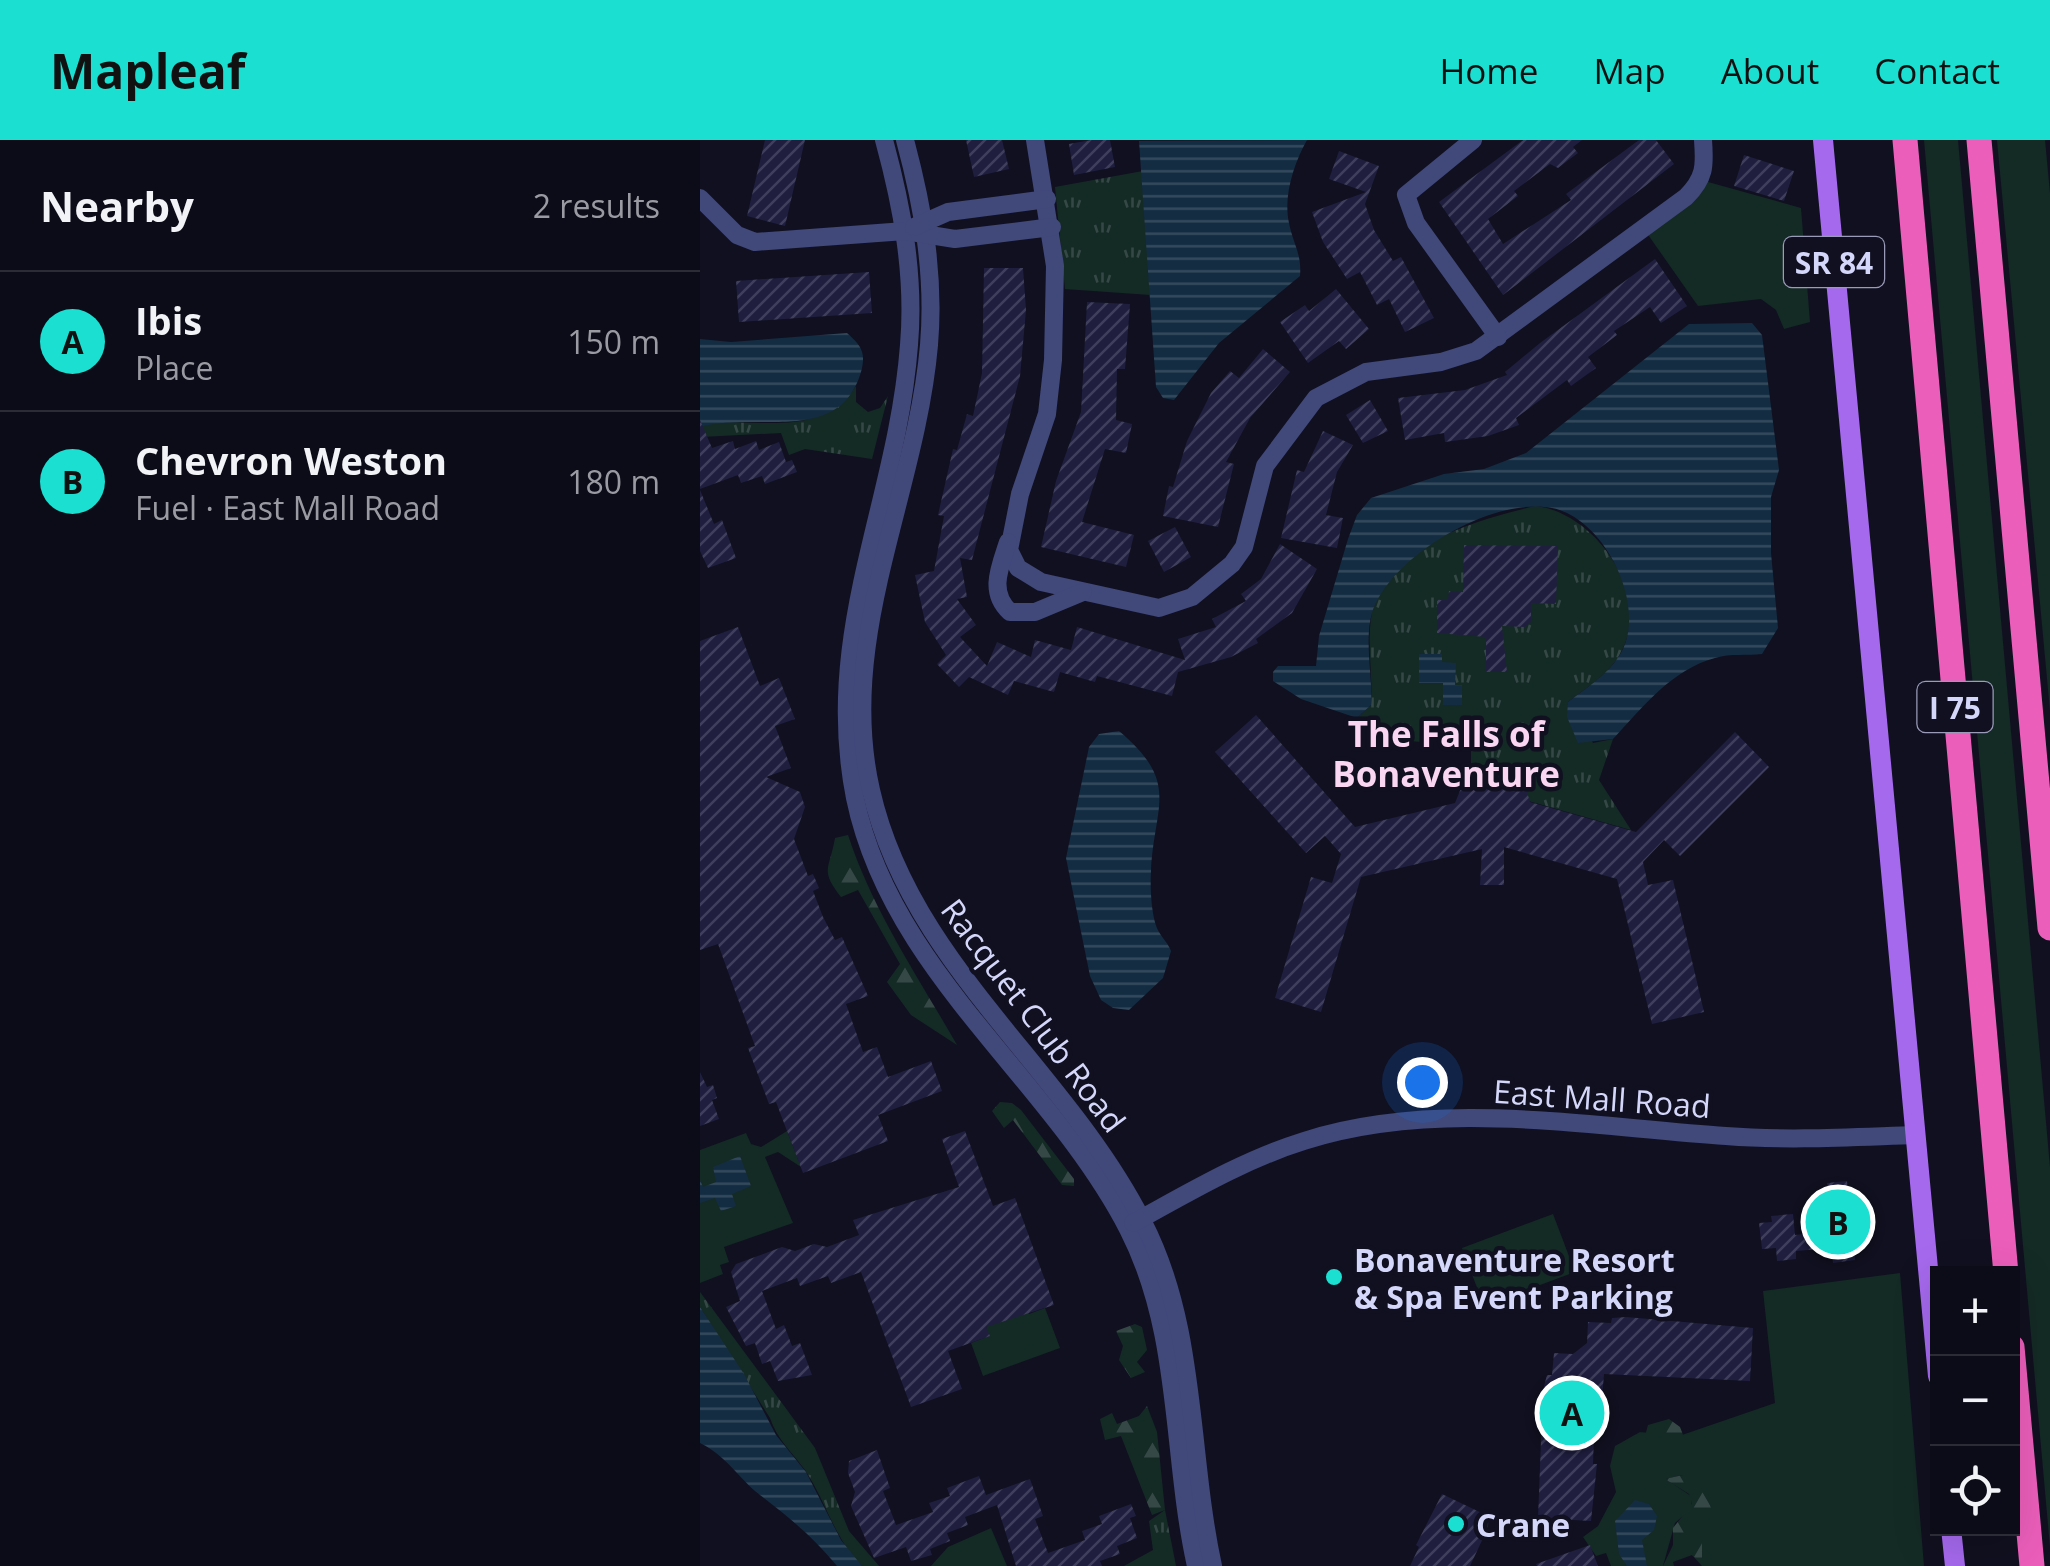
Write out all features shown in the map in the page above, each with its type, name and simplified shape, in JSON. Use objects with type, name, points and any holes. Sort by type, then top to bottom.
[{"type":"highway","name":"I 75","points":[[1905,140],[2005,1266]]},
{"type":"highway","name":"I 75","points":[[1980,140],[2050,928]]},
{"type":"highway","points":[[2013,1356],[2032,1566]]},
{"type":"main road","name":"SR 84","points":[[1823,140],[1936,1356]]},
{"type":"main road","points":[[1952,1536],[1954,1566]]},
{"type":"street","name":"Racquet Club Road","points":[[884,140],[904,231],[910,343],[902,401],[850,627],[846,742],[856,800],[882,881],[910,932],[1158,1254],[1182,1335],[1193,1455],[1213,1566]]},
{"type":"street","name":"Racquet Club Road","points":[[905,140],[925,230],[930,344],[919,411],[867,630],[863,741],[870,788],[898,874],[924,923],[1084,1130],[1134,1222],[1165,1338],[1176,1456],[1196,1566]]},
{"type":"street","points":[[1035,140],[1052,228],[1056,310],[1046,414],[996,583],[1000,600],[1010,612],[1035,612],[1083,592]]},
{"type":"street","points":[[1473,140],[1406,195],[1416,224],[1498,337]]},
{"type":"street","points":[[1008,542],[1012,558],[1028,576],[1160,608],[1192,597],[1232,564],[1244,546],[1265,466],[1316,398],[1366,372],[1459,358],[1498,337],[1700,184],[1705,169],[1703,140]]},
{"type":"street","points":[[700,198],[738,235],[755,242],[925,230],[955,240],[1052,228]]},
{"type":"street","points":[[925,230],[948,212],[1047,199]]},
{"type":"street","name":"East Mall Road","points":[[1134,1222],[1226,1173],[1303,1141],[1396,1124],[1519,1120],[1732,1137],[1916,1135]]},
{"type":"green space","points":[[1924,140],[1958,140],[2050,1167],[2050,1547]]},
{"type":"green space","points":[[1997,140],[2045,140],[2050,193],[2050,711]]},
{"type":"green space","points":[[1143,171],[1151,295],[1065,289],[1055,187]]},
{"type":"green space","points":[[1701,180],[1801,208],[1810,322],[1784,329],[1776,310],[1761,299],[1698,306],[1644,229]]},
{"type":"green space","points":[[856,386],[856,402],[868,412],[880,408],[888,396],[872,459],[805,449],[789,455],[781,433],[700,437],[700,427],[716,422],[811,419],[843,402]]},
{"type":"green space","points":[[1535,506],[1578,523],[1613,560],[1624,583],[1630,607],[1629,631],[1620,654],[1603,675],[1568,702],[1593,743],[1613,739],[1599,780],[1631,830],[1525,800],[1524,782],[1504,773],[1486,771],[1471,779],[1471,737],[1437,741],[1399,739],[1357,718],[1371,705],[1371,619],[1378,594],[1392,572],[1434,540]]},
{"type":"green space","points":[[848,835],[883,916],[957,1045],[911,1015],[887,982],[900,964],[858,890],[841,897],[830,880],[828,869],[835,838]]},
{"type":"green space","points":[[1000,1102],[1012,1103],[1021,1110],[1074,1179],[1074,1186],[1062,1185],[1013,1120],[1004,1128],[992,1111]]},
{"type":"green space","points":[[787,1131],[801,1167],[778,1152],[765,1157],[793,1223],[724,1247],[729,1262],[720,1265],[723,1274],[700,1283],[700,1150],[746,1133],[751,1144],[761,1147]]},
{"type":"green space","points":[[1553,1214],[1575,1272],[1484,1306],[1462,1248]]},
{"type":"green space","points":[[1900,1273],[1924,1566],[1702,1566],[1692,1555],[1710,1525],[1683,1475],[1666,1479],[1691,1496],[1692,1508],[1675,1523],[1663,1566],[1611,1566],[1606,1553],[1596,1556],[1583,1537],[1598,1526],[1616,1492],[1610,1466],[1615,1446],[1640,1432],[1679,1436],[1775,1403],[1763,1291]]},
{"type":"green space","points":[[700,1292],[815,1448],[849,1531],[879,1566],[862,1566],[845,1544],[805,1470],[781,1439],[700,1307]]},
{"type":"green space","points":[[1026,1305],[1029,1314],[1045,1308],[1060,1348],[983,1376],[971,1343],[989,1336],[986,1327]]},
{"type":"green space","points":[[1135,1324],[1142,1327],[1147,1350],[1137,1362],[1145,1372],[1131,1378],[1119,1360],[1123,1346],[1116,1331]]},
{"type":"green space","points":[[1147,1406],[1157,1432],[1165,1510],[1152,1515],[1121,1436],[1105,1440],[1100,1419],[1112,1413],[1117,1424],[1139,1416]]},
{"type":"green space","points":[[1669,1419],[1680,1427],[1718,1526],[1702,1540],[1702,1564],[1692,1555],[1673,1562],[1674,1566],[1663,1566],[1673,1545],[1673,1528],[1692,1504],[1689,1494],[1665,1479],[1683,1475],[1676,1455],[1680,1442],[1657,1445],[1645,1436],[1648,1425]]},
{"type":"green space","points":[[1165,1510],[1176,1566],[1124,1566],[1153,1550],[1149,1521]]},
{"type":"green space","points":[[991,1528],[1007,1566],[931,1566],[948,1547]]},
{"type":"water","points":[[1307,140],[1294,169],[1287,202],[1300,276],[1219,343],[1174,400],[1163,398],[1156,387],[1139,141]]},
{"type":"water","points":[[1752,323],[1762,335],[1779,470],[1771,497],[1778,628],[1762,654],[1727,656],[1699,664],[1671,680],[1613,739],[1578,743],[1567,717],[1568,702],[1619,656],[1627,637],[1625,591],[1605,547],[1589,529],[1571,515],[1552,508],[1528,507],[1474,521],[1421,552],[1399,571],[1372,613],[1371,705],[1357,718],[1301,699],[1273,681],[1278,666],[1316,666],[1319,636],[1348,539],[1357,515],[1371,498],[1444,474],[1484,469],[1526,453],[1689,324]]},
{"type":"water","points":[[847,333],[862,350],[861,372],[850,395],[835,410],[794,421],[700,427],[700,339],[731,342]]},
{"type":"water","points":[[1419,654],[1442,654],[1442,662],[1456,663],[1455,685],[1462,685],[1462,705],[1443,705],[1443,683],[1419,683]]},
{"type":"water","points":[[1119,731],[1151,766],[1157,781],[1159,811],[1151,871],[1152,902],[1156,926],[1171,951],[1163,978],[1129,1010],[1113,1008],[1101,1000],[1090,976],[1066,858],[1089,747],[1099,734]]},
{"type":"water","points":[[740,1156],[751,1186],[732,1194],[736,1206],[721,1211],[715,1198],[700,1203],[700,1180],[703,1187],[716,1182],[713,1167]]},
{"type":"water","points":[[700,1307],[744,1374],[776,1435],[806,1472],[841,1540],[862,1566],[837,1566],[801,1528],[718,1454],[700,1443]]},
{"type":"water","points":[[1635,1500],[1649,1504],[1657,1516],[1654,1530],[1642,1540],[1647,1566],[1627,1566],[1619,1554],[1615,1521]]},
{"type":"building","points":[[765,140],[805,140],[785,226],[747,216]]},
{"type":"building","points":[[966,140],[1002,140],[1009,169],[974,177]]},
{"type":"building","points":[[1110,140],[1115,167],[1074,175],[1069,144]]},
{"type":"building","points":[[1523,140],[1582,140],[1573,147],[1578,153],[1558,168],[1550,164],[1514,191],[1518,196],[1488,219],[1503,244],[1571,200],[1566,194],[1639,140],[1656,140],[1674,164],[1503,295],[1439,202]]},
{"type":"building","points":[[1339,151],[1379,166],[1365,204],[1374,230],[1393,261],[1401,257],[1434,318],[1405,332],[1389,299],[1377,305],[1360,272],[1347,279],[1323,242],[1312,212],[1366,192],[1329,179]]},
{"type":"building","points":[[1744,155],[1794,171],[1784,201],[1734,186]]},
{"type":"building","points":[[1655,259],[1687,306],[1661,323],[1650,307],[1614,331],[1617,335],[1588,357],[1596,368],[1571,386],[1567,380],[1516,418],[1519,425],[1488,436],[1445,442],[1444,433],[1405,440],[1398,398],[1465,390],[1507,375],[1505,372],[1540,343]]},
{"type":"building","points":[[984,268],[1023,268],[1026,310],[1020,376],[972,560],[960,558],[967,597],[957,599],[976,625],[960,637],[987,666],[997,642],[1031,657],[1035,640],[1071,650],[1077,627],[1185,660],[1178,639],[1216,627],[1212,619],[1246,601],[1241,594],[1261,579],[1280,544],[1317,569],[1292,613],[1256,639],[1258,643],[1231,657],[1178,672],[1172,696],[1097,676],[1095,682],[1060,672],[1054,692],[1014,681],[1008,695],[969,677],[959,687],[937,664],[946,655],[925,622],[915,575],[934,571],[944,516],[938,515],[953,449],[957,450],[967,414],[973,416],[982,373]]},
{"type":"building","points":[[869,272],[872,313],[739,322],[736,281]]},
{"type":"building","points":[[1336,289],[1369,329],[1346,349],[1339,341],[1308,363],[1280,322],[1305,305],[1309,311]]},
{"type":"building","points":[[1087,302],[1130,304],[1125,369],[1117,369],[1116,420],[1132,424],[1126,453],[1105,449],[1082,522],[1134,535],[1126,567],[1041,547],[1056,481],[1081,412]]},
{"type":"building","points":[[1263,349],[1290,372],[1250,418],[1226,462],[1234,464],[1218,527],[1163,516],[1169,486],[1173,487],[1187,441],[1211,393],[1230,371],[1239,378]]},
{"type":"building","points":[[1370,400],[1388,431],[1363,443],[1346,415]]},
{"type":"building","points":[[700,420],[712,448],[733,441],[735,449],[756,441],[759,450],[779,442],[786,462],[792,460],[797,472],[765,484],[762,476],[741,483],[738,475],[700,489]]},
{"type":"building","points":[[1323,431],[1353,445],[1337,472],[1326,515],[1343,518],[1337,548],[1281,538],[1297,470],[1304,472]]},
{"type":"building","points":[[700,490],[714,524],[722,520],[736,558],[708,568],[700,551]]},
{"type":"building","points":[[1175,527],[1191,557],[1164,572],[1148,541]]},
{"type":"building","points":[[1464,545],[1558,546],[1556,604],[1531,603],[1531,622],[1525,627],[1502,626],[1507,672],[1486,672],[1486,637],[1437,633],[1437,600],[1448,600],[1449,591],[1463,592]]},
{"type":"building","points":[[738,627],[760,686],[779,678],[795,719],[775,726],[791,768],[766,777],[800,792],[805,807],[794,839],[808,876],[813,874],[819,888],[813,891],[823,917],[835,940],[842,937],[868,996],[846,1004],[863,1052],[877,1047],[888,1077],[931,1061],[942,1091],[878,1115],[888,1141],[803,1173],[776,1102],[769,1104],[748,1048],[755,1046],[718,944],[700,950],[700,641]]},
{"type":"building","points":[[1256,715],[1355,827],[1455,803],[1464,781],[1486,769],[1504,770],[1524,782],[1530,802],[1636,832],[1735,732],[1769,767],[1680,856],[1664,840],[1643,862],[1648,885],[1673,880],[1704,1012],[1652,1024],[1617,879],[1504,847],[1504,885],[1480,885],[1482,849],[1361,877],[1321,1012],[1275,998],[1311,877],[1332,883],[1341,854],[1325,836],[1306,853],[1215,752]]},
{"type":"building","points":[[700,1072],[707,1087],[713,1085],[717,1098],[712,1100],[719,1119],[700,1126]]},
{"type":"building","points":[[965,1131],[993,1206],[1015,1198],[1054,1305],[986,1327],[990,1336],[948,1351],[962,1389],[911,1407],[861,1272],[831,1283],[828,1276],[800,1286],[797,1278],[762,1291],[776,1329],[784,1325],[792,1346],[800,1343],[812,1375],[778,1381],[770,1361],[762,1364],[755,1343],[746,1346],[726,1307],[740,1301],[731,1272],[736,1264],[782,1247],[795,1251],[814,1244],[827,1247],[859,1235],[853,1220],[959,1187],[942,1139]]},
{"type":"building","points":[[1847,1181],[1855,1260],[1833,1263],[1832,1248],[1796,1251],[1796,1259],[1777,1261],[1776,1248],[1762,1249],[1759,1223],[1772,1222],[1771,1216],[1793,1214],[1795,1235],[1831,1231],[1827,1183]]},
{"type":"building","points":[[1612,1318],[1753,1328],[1750,1381],[1604,1374],[1599,1437],[1594,1437],[1593,1464],[1597,1464],[1591,1521],[1538,1518],[1543,1390],[1547,1375],[1552,1375],[1554,1353],[1573,1354],[1587,1343],[1588,1322],[1611,1323]]},
{"type":"building","points":[[877,1450],[890,1488],[883,1491],[896,1525],[933,1512],[929,1503],[950,1496],[947,1488],[979,1476],[986,1495],[1030,1479],[1043,1516],[1035,1519],[1048,1553],[1085,1540],[1082,1531],[1102,1524],[1099,1516],[1131,1504],[1136,1516],[1130,1518],[1137,1538],[1117,1546],[1120,1554],[1100,1561],[1102,1566],[1016,1566],[997,1505],[965,1517],[968,1525],[947,1533],[950,1541],[930,1549],[932,1555],[911,1561],[906,1547],[874,1558],[851,1506],[855,1492],[848,1473],[849,1461]]},
{"type":"building","name":"Crane","points":[[1442,1494],[1490,1517],[1486,1532],[1470,1566],[1410,1566],[1419,1547],[1416,1545]]},
{"type":"building","points":[[1590,1545],[1598,1566],[1536,1564]]},
{"type":"place","name":"Chevron Weston","points":[[1838,1222]]},
{"type":"place","name":"Bonaventure Resort & Spa Event Parking","points":[[1334,1277]]},
{"type":"place","name":"Ibis","points":[[1572,1413]]},
{"type":"place","name":"Crane","points":[[1456,1524]]},
{"type":"district","name":"The Falls of Bonaventure","points":[[1446,753]]}]
